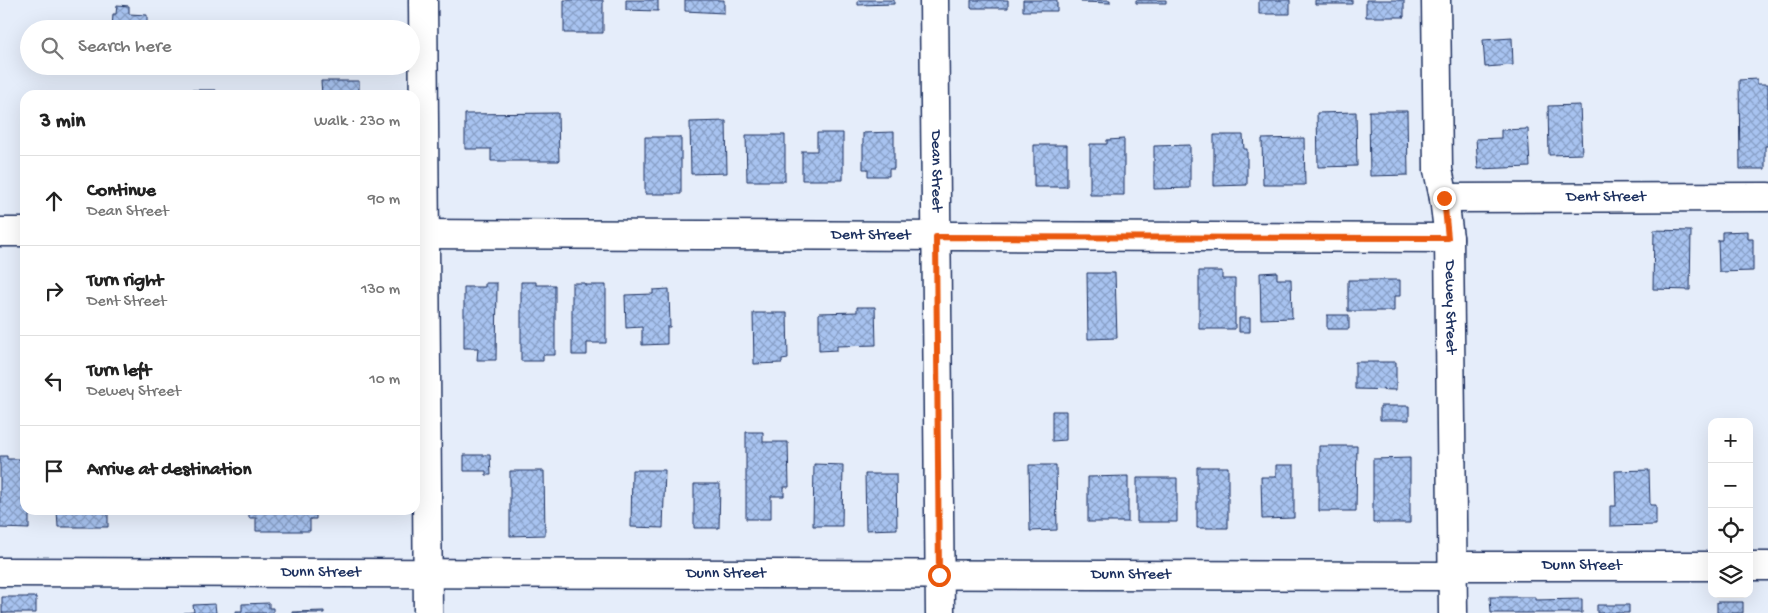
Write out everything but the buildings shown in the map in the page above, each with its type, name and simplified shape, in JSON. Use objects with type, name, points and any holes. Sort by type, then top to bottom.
[{"type":"street","points":[[423,0],[420,234],[428,613]]},
{"type":"street","name":"Dean Street","points":[[934,0],[940,613]]},
{"type":"street","name":"Dewey Street","points":[[1436,0],[1438,170],[1444,198],[1448,238],[1453,613]]},
{"type":"street","name":"Dent Street","points":[[1444,198],[1768,197]]},
{"type":"street","points":[[0,232],[20,232]]},
{"type":"street","name":"Dent Street","points":[[420,234],[1448,238]]},
{"type":"street","name":"Dunn Street","points":[[0,572],[939,575],[1453,571],[1708,566]]},
{"type":"street","points":[[1753,566],[1768,566]]},
{"type":"route","points":[[939,575],[936,237],[1448,238],[1444,198]]}]
